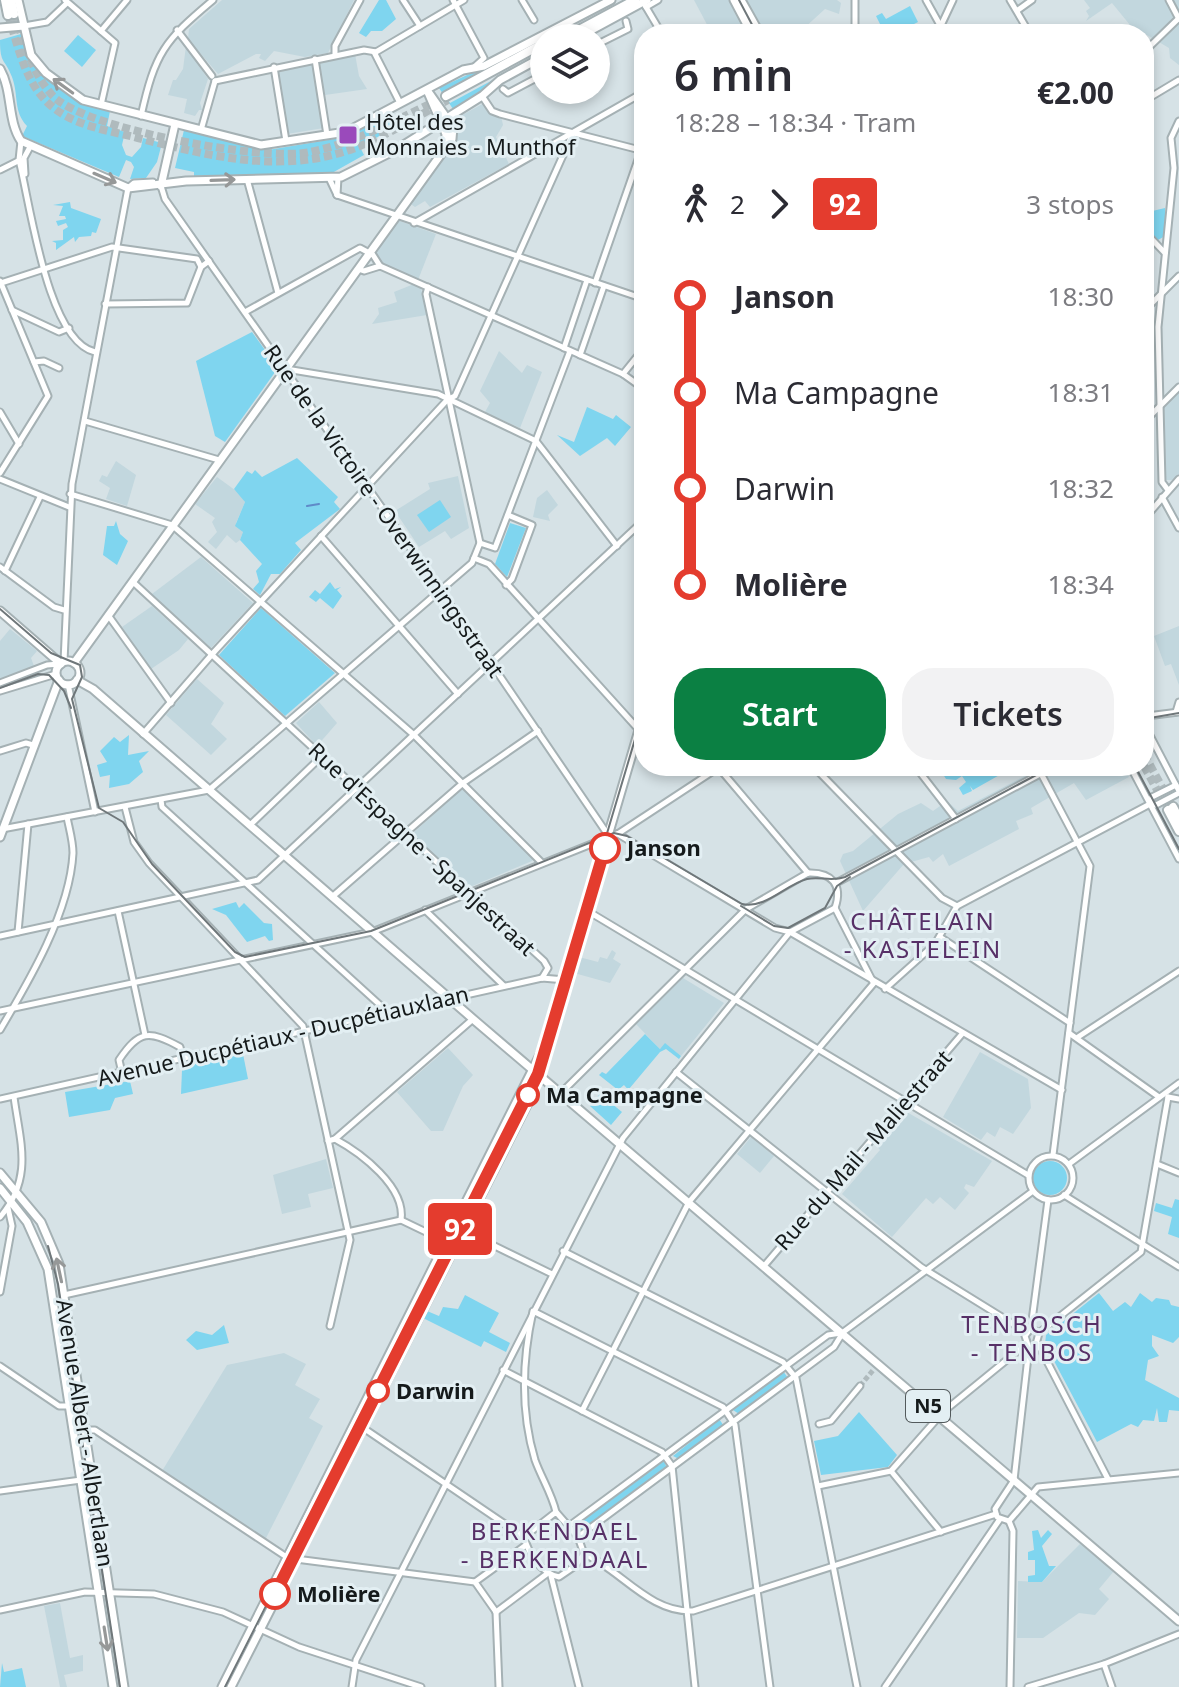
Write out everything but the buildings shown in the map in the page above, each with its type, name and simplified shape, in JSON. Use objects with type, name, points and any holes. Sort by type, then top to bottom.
[{"type":"highway","points":[[8,0],[11,14]]},
{"type":"highway","points":[[587,24],[623,0]]},
{"type":"highway","points":[[596,24],[644,4]]},
{"type":"highway","points":[[447,98],[530,51]]},
{"type":"highway","points":[[1173,807],[1179,819]]},
{"type":"highway","points":[[1173,807],[1179,831]]},
{"type":"main road","points":[[18,0],[31,55],[46,73],[83,100],[261,145],[346,132],[473,68],[530,48]]},
{"type":"main road","points":[[571,24],[611,0]]},
{"type":"main road","points":[[734,0],[747,24]]},
{"type":"main road","points":[[741,0],[754,24]]},
{"type":"main road","points":[[603,24],[644,4]]},
{"type":"main road","points":[[579,24],[588,12]]},
{"type":"main road","points":[[0,28],[24,26]]},
{"type":"main road","points":[[1,74],[21,141],[128,188],[161,183],[334,178],[399,148],[482,96],[500,80],[530,64]]},
{"type":"main road","points":[[74,663],[454,133],[427,90]]},
{"type":"main road","points":[[161,183],[175,124]]},
{"type":"main road","points":[[0,611],[61,664],[74,663]]},
{"type":"main road","points":[[58,677],[68,684],[77,680],[80,671],[74,663]]},
{"type":"main road","points":[[0,837],[61,664]]},
{"type":"main road","name":"N5","points":[[77,680],[93,689],[473,1019],[842,1333],[876,1367],[939,1416],[1179,1621]]},
{"type":"main road","points":[[222,1687],[252,1626],[364,1427],[451,1244],[538,1073],[634,747]]},
{"type":"main road","name":"Avenue Albert - Albertlaan","points":[[0,1173],[17,1189],[47,1233],[59,1264],[124,1687]]},
{"type":"main road","name":"Avenue Albert - Albertlaan","points":[[0,1188],[36,1237],[48,1269],[113,1687]]},
{"type":"main road","points":[[231,1687],[261,1631],[291,1559],[356,1423],[451,1244]]},
{"type":"street","points":[[101,31],[127,0]]},
{"type":"street","points":[[141,116],[156,60],[177,30],[213,0]]},
{"type":"street","points":[[335,55],[335,46],[360,0]]},
{"type":"street","points":[[403,0],[420,26]]},
{"type":"street","points":[[213,78],[335,55],[374,52],[454,2],[464,0]]},
{"type":"street","points":[[522,0],[534,20]]},
{"type":"street","points":[[656,24],[644,4],[658,0]]},
{"type":"street","points":[[855,0],[855,24]]},
{"type":"street","points":[[926,0],[940,24]]},
{"type":"street","points":[[942,24],[953,0]]},
{"type":"street","points":[[1010,0],[1025,24]]},
{"type":"street","points":[[1018,10],[1032,0]]},
{"type":"street","points":[[1154,42],[1179,18],[1169,0]]},
{"type":"street","points":[[24,26],[47,22],[67,1],[116,46],[101,106]]},
{"type":"street","points":[[454,2],[482,55],[473,68]]},
{"type":"street","points":[[610,38],[628,29],[626,21]]},
{"type":"street","points":[[177,30],[213,78],[201,130]]},
{"type":"street","points":[[374,52],[401,103]]},
{"type":"street","points":[[315,59],[327,135]]},
{"type":"street","points":[[274,67],[287,142]]},
{"type":"street","points":[[1154,95],[1179,80]]},
{"type":"street","points":[[503,89],[508,93],[530,81]]},
{"type":"street","points":[[482,96],[492,111],[500,114],[634,148]]},
{"type":"street","points":[[414,223],[455,196],[634,98]]},
{"type":"street","points":[[1168,490],[1161,478],[1158,327],[1174,168],[1171,138],[1179,121]]},
{"type":"street","points":[[143,734],[260,601],[456,394],[573,133]]},
{"type":"street","points":[[21,141],[25,183],[43,268],[55,303],[76,340],[95,352]]},
{"type":"street","points":[[0,170],[23,163],[30,147]]},
{"type":"street","points":[[595,283],[634,175]]},
{"type":"street","points":[[334,178],[337,195],[634,296]]},
{"type":"street","points":[[247,179],[278,293]]},
{"type":"street","name":"Rue de la Victoire - Overwinningsstraat","points":[[161,183],[165,199],[601,821],[608,836]]},
{"type":"street","points":[[0,683],[47,665],[61,664],[70,494],[128,188]]},
{"type":"street","points":[[1154,242],[1166,253]]},
{"type":"street","points":[[69,507],[40,497],[0,476],[48,396],[0,283],[117,247],[197,259],[201,267]]},
{"type":"street","points":[[245,312],[359,249],[369,252],[380,266],[623,374],[634,382]]},
{"type":"street","points":[[104,304],[187,303],[201,267],[209,261]]},
{"type":"street","points":[[358,268],[364,271],[380,266]]},
{"type":"street","points":[[1154,300],[1179,276]]},
{"type":"street","points":[[480,543],[495,548],[536,441],[587,280]]},
{"type":"street","points":[[580,355],[604,286]]},
{"type":"street","points":[[2,829],[209,790],[441,591],[474,558],[480,543],[426,294],[428,287]]},
{"type":"street","points":[[12,310],[59,332],[69,328]]},
{"type":"street","points":[[623,374],[634,360]]},
{"type":"street","points":[[34,362],[44,361],[59,368]]},
{"type":"street","points":[[285,369],[438,394],[536,441],[617,546]]},
{"type":"street","points":[[1154,412],[1179,387]]},
{"type":"street","points":[[0,412],[19,444]]},
{"type":"street","points":[[85,421],[219,460]]},
{"type":"street","points":[[1154,506],[1179,479]]},
{"type":"street","points":[[70,494],[172,525],[414,735],[541,862]]},
{"type":"street","points":[[40,497],[3,569],[54,607],[64,610]]},
{"type":"street","points":[[1162,497],[1179,528]]},
{"type":"street","points":[[506,585],[512,579],[532,525],[508,515]]},
{"type":"street","points":[[0,936],[258,880],[634,530]]},
{"type":"street","points":[[321,536],[458,694]]},
{"type":"street","points":[[474,558],[490,566],[634,725]]},
{"type":"street","name":"Rue d'Espagne - Spanjestraat","points":[[132,581],[544,961],[548,968],[542,978]]},
{"type":"street","points":[[108,615],[171,703]]},
{"type":"street","points":[[0,691],[58,677]]},
{"type":"street","points":[[68,684],[95,812]]},
{"type":"street","points":[[1154,714],[1178,712],[1179,702]]},
{"type":"street","points":[[332,897],[463,783],[538,731]]},
{"type":"street","points":[[0,751],[26,743],[33,745]]},
{"type":"street","points":[[1154,746],[1175,791],[1173,807]]},
{"type":"street","points":[[249,825],[322,756]]},
{"type":"street","points":[[0,1011],[372,932],[617,834],[706,776]]},
{"type":"street","points":[[727,776],[808,873]]},
{"type":"street","points":[[823,776],[942,898],[957,906]]},
{"type":"street","points":[[923,776],[956,819]]},
{"type":"street","points":[[836,883],[1035,776]]},
{"type":"street","points":[[1043,776],[1090,866],[1053,1155]]},
{"type":"street","points":[[1135,776],[1179,859]]},
{"type":"street","points":[[1150,804],[1152,797],[1175,791]]},
{"type":"street","points":[[885,989],[940,937],[957,906],[1150,804],[1164,801],[1175,791]]},
{"type":"street","points":[[1159,794],[1164,801]]},
{"type":"street","points":[[161,800],[162,807],[380,1005],[383,1014]]},
{"type":"street","points":[[125,806],[134,842],[301,1023],[332,1140],[348,1231],[330,1326]]},
{"type":"street","points":[[0,1030],[53,925],[73,855],[67,817]]},
{"type":"street","points":[[18,932],[28,824]]},
{"type":"street","points":[[617,834],[1062,1090]]},
{"type":"street","points":[[561,1093],[746,909],[808,873],[825,874],[836,883],[839,892],[835,908],[874,983]]},
{"type":"street","points":[[352,1687],[354,1667],[400,1573],[620,1143],[790,932],[835,908]]},
{"type":"street","points":[[425,910],[504,986]]},
{"type":"street","points":[[118,911],[145,1035]]},
{"type":"street","points":[[586,911],[1028,1175],[1033,1191],[1048,1200],[1064,1195],[1073,1182],[1069,1164],[1053,1155],[1039,1159],[1028,1175]]},
{"type":"street","points":[[940,937],[1070,1023]]},
{"type":"street","points":[[1078,1037],[1179,971]]},
{"type":"street","name":"Avenue Ducpétiaux - Ducpétiauxlaan","points":[[0,1099],[504,986],[542,978],[565,980]]},
{"type":"street","points":[[582,1411],[689,1202],[874,983]]},
{"type":"street","points":[[332,1140],[473,1019]]},
{"type":"street","points":[[1069,1033],[1164,1096],[1179,1099]]},
{"type":"street","name":"Rue du Mail - Maliestraat","points":[[764,1266],[962,1034]]},
{"type":"street","points":[[122,1073],[119,1060],[130,1043],[145,1035],[160,1036],[180,1047],[183,1059]]},
{"type":"street","points":[[676,1072],[925,1270],[1039,1333]]},
{"type":"street","points":[[1069,1164],[1179,1083]]},
{"type":"street","points":[[0,1217],[10,1204],[25,1165],[14,1096]]},
{"type":"street","points":[[1108,1479],[1038,1344],[1039,1333],[1141,1252],[1157,1164],[1164,1096]]},
{"type":"street","points":[[332,1140],[363,1157],[380,1174],[397,1201],[401,1220]]},
{"type":"street","points":[[1157,1164],[1179,1173]]},
{"type":"street","points":[[578,1537],[836,1345],[842,1333],[1033,1191]]},
{"type":"street","points":[[1064,1195],[1179,1267]]},
{"type":"street","points":[[885,1687],[998,1516],[996,1507],[1014,1480],[1029,1330],[1048,1200]]},
{"type":"street","points":[[0,1292],[12,1226],[10,1204]]},
{"type":"street","points":[[64,1295],[401,1220],[451,1244]]},
{"type":"street","points":[[459,1228],[552,1274]]},
{"type":"street","points":[[563,1251],[786,1366],[794,1376],[808,1426],[857,1687]]},
{"type":"street","points":[[533,1311],[725,1410],[733,1422],[770,1687]]},
{"type":"street","points":[[533,1311],[523,1381],[531,1446],[556,1512],[578,1537],[584,1554],[647,1596],[688,1611],[998,1516],[1009,1521],[1013,1531],[1010,1687]]},
{"type":"street","points":[[569,1526],[828,1335],[842,1333]]},
{"type":"street","points":[[818,1486],[891,1471],[939,1416],[1027,1347],[1038,1344]]},
{"type":"street","points":[[0,1366],[59,1406],[70,1406]]},
{"type":"street","points":[[503,1370],[665,1455],[672,1466],[695,1687]]},
{"type":"street","points":[[819,1424],[831,1421],[860,1386]]},
{"type":"street","points":[[356,1423],[524,1537],[526,1545],[549,1574],[558,1593],[579,1687]]},
{"type":"street","points":[[85,1430],[95,1430],[291,1559],[475,1582],[526,1545]]},
{"type":"street","points":[[891,1471],[941,1532]]},
{"type":"street","points":[[1009,1521],[1029,1493],[1038,1487],[1179,1473]]},
{"type":"street","points":[[0,1491],[81,1480]]},
{"type":"street","points":[[524,1537],[556,1512]]},
{"type":"street","points":[[559,1577],[575,1566],[584,1554]]},
{"type":"street","points":[[549,1574],[559,1577]]},
{"type":"street","points":[[496,1612],[549,1574]]},
{"type":"street","points":[[558,1593],[559,1577]]},
{"type":"street","points":[[475,1582],[496,1612],[499,1687]]},
{"type":"street","points":[[0,1610],[54,1596],[98,1592],[180,1599],[354,1667],[421,1687]]},
{"type":"street","points":[[1028,1687],[1104,1664],[1179,1634]]},
{"type":"street","points":[[1104,1664],[1112,1687]]},
{"type":"shaded area","points":[[222,0],[354,0],[328,53],[305,57],[274,51],[265,61],[259,58],[261,54],[256,54],[218,74],[188,39],[189,29]]},
{"type":"shaded area","points":[[379,0],[386,0],[396,19],[382,31],[371,31],[366,37],[359,33]]},
{"type":"shaded area","points":[[694,0],[730,0],[744,24],[707,24]]},
{"type":"shaded area","points":[[742,0],[837,0],[841,3],[839,14],[825,9],[809,24],[755,24]]},
{"type":"shaded area","points":[[1084,0],[1179,0],[1179,65],[1170,58],[1169,48],[1154,39],[1154,24],[1129,24],[1112,3],[1086,21],[1089,16],[1086,11],[1090,8]]},
{"type":"shaded area","points":[[910,6],[918,22],[880,24],[876,16],[882,13],[886,19]]},
{"type":"shaded area","points":[[21,34],[29,59],[45,77],[76,98],[110,111],[107,126],[125,132],[122,145],[126,155],[132,157],[141,147],[143,138],[162,143],[157,162],[146,178],[130,179],[134,167],[126,160],[119,177],[22,136],[27,126],[20,115],[12,77],[0,48],[0,40]]},
{"type":"shaded area","points":[[78,35],[96,50],[82,67],[64,51]]},
{"type":"shaded area","points":[[186,46],[208,79],[200,103],[202,110],[195,116],[184,113],[187,99],[168,95],[173,80],[183,69]]},
{"type":"shaded area","points":[[530,46],[444,92],[450,103],[526,62],[453,109],[439,88]]},
{"type":"shaded area","points":[[355,54],[359,76],[367,89],[318,96],[324,128],[287,134],[277,68]]},
{"type":"shaded area","points":[[486,102],[501,116],[503,125],[496,137],[509,164],[430,207],[425,201],[415,207],[408,202],[457,136],[455,119]]},
{"type":"shaded area","points":[[388,115],[395,127],[360,147],[364,155],[332,173],[194,176],[194,172],[175,168],[184,130],[268,150],[346,137]]},
{"type":"shaded area","points":[[70,202],[71,208],[101,219],[96,233],[79,237],[75,242],[74,237],[56,250],[56,243],[52,241],[63,240],[63,230],[68,227],[66,223],[58,226],[56,221],[66,219],[59,216],[63,206],[53,205]]},
{"type":"shaded area","points":[[1165,208],[1165,236],[1158,240],[1154,236],[1154,211]]},
{"type":"shaded area","points":[[397,220],[436,234],[418,280],[381,265],[374,252]]},
{"type":"shaded area","points":[[414,284],[421,288],[427,315],[372,324],[379,314],[378,308],[397,302],[394,292]]},
{"type":"shaded area","points":[[252,332],[278,368],[225,442],[215,436],[196,361]]},
{"type":"shaded area","points":[[499,351],[522,373],[527,365],[542,372],[520,428],[485,412],[490,403],[480,391]]},
{"type":"shaded area","points":[[1179,392],[1179,474],[1174,480],[1166,480],[1164,407]]},
{"type":"shaded area","points":[[587,407],[613,419],[616,415],[631,427],[615,446],[607,438],[580,456],[557,435],[574,442]]},
{"type":"shaded area","points":[[297,458],[338,497],[334,502],[340,509],[295,543],[301,550],[280,574],[271,574],[260,595],[253,589],[259,582],[256,571],[262,564],[240,540],[243,532],[235,526],[245,502],[234,489],[247,471],[252,474],[255,470],[262,477]]},
{"type":"shaded area","points":[[116,461],[136,475],[127,506],[106,499],[110,488],[99,481],[102,475],[107,477]]},
{"type":"shaded area","points":[[458,476],[469,528],[451,539],[445,531],[419,547],[395,511],[430,489],[428,483]]},
{"type":"shaded area","points":[[217,477],[239,493],[245,502],[236,523],[243,532],[240,540],[236,543],[227,535],[216,549],[208,542],[217,532],[212,522],[215,518],[195,504]]},
{"type":"shaded area","points":[[547,490],[558,505],[548,515],[550,521],[533,517],[537,498]]},
{"type":"shaded area","points":[[440,500],[451,517],[429,532],[417,515]]},
{"type":"shaded area","points":[[116,521],[120,534],[128,541],[117,565],[103,555],[107,526],[114,526]]},
{"type":"shaded area","points":[[510,523],[526,528],[507,577],[495,564]]},
{"type":"shaded area","points":[[201,557],[253,603],[211,648],[152,594]]},
{"type":"shaded area","points":[[330,582],[335,589],[341,587],[337,590],[342,596],[333,609],[320,598],[316,602],[309,597],[315,590],[320,594]]},
{"type":"shaded area","points":[[152,606],[188,639],[179,650],[151,669],[122,627]]},
{"type":"shaded area","points":[[261,608],[335,673],[285,716],[219,655]]},
{"type":"shaded area","points":[[1179,626],[1179,685],[1171,664],[1165,666],[1154,636]]},
{"type":"shaded area","points":[[10,629],[37,651],[31,658],[34,666],[0,679],[0,641]]},
{"type":"shaded area","points":[[197,679],[224,703],[211,724],[227,739],[211,755],[166,715]]},
{"type":"shaded area","points":[[319,702],[337,723],[317,746],[296,723]]},
{"type":"shaded area","points":[[129,735],[128,755],[149,751],[139,761],[143,772],[129,784],[109,788],[110,775],[100,777],[97,765],[107,762],[100,751],[114,737],[120,742]]},
{"type":"shaded area","points":[[944,776],[962,776],[956,780]]},
{"type":"shaded area","points":[[962,776],[998,776],[973,790],[970,786],[972,791],[963,795],[959,788],[966,782]]},
{"type":"shaded area","points":[[1024,776],[1129,777],[1086,800],[1074,783],[1031,808],[1033,814],[1016,821],[1019,829],[949,866],[943,854],[933,862],[929,857],[904,864],[863,911],[840,861],[843,854],[853,851],[898,814],[921,803],[933,811],[947,801],[958,811]]},
{"type":"shaded area","points":[[462,789],[532,861],[470,887],[412,834]]},
{"type":"shaded area","points":[[236,902],[239,908],[244,903],[264,923],[272,924],[273,940],[269,941],[265,936],[247,942],[226,915],[212,909]]},
{"type":"shaded area","points":[[612,950],[616,953],[613,959],[621,964],[610,983],[574,973],[579,957],[598,962],[600,957],[607,959]]},
{"type":"shaded area","points":[[683,978],[724,1003],[681,1056],[666,1044],[660,1049],[636,1024]]},
{"type":"shaded area","points":[[645,1034],[660,1049],[665,1043],[681,1056],[679,1059],[666,1049],[660,1052],[629,1089],[631,1093],[624,1085],[618,1090],[599,1075],[602,1072],[606,1074]]},
{"type":"shaded area","points":[[448,1048],[473,1075],[463,1086],[443,1131],[431,1131],[397,1092]]},
{"type":"shaded area","points":[[980,1052],[1028,1079],[1031,1108],[1013,1134],[1000,1127],[995,1137],[987,1132],[981,1140],[943,1117]]},
{"type":"shaded area","points":[[243,1054],[248,1079],[181,1094],[182,1070],[197,1063]]},
{"type":"shaded area","points":[[130,1081],[133,1094],[115,1098],[110,1110],[69,1117],[65,1092]]},
{"type":"shaded area","name":"Ma Campagne","points":[[600,1094],[622,1112],[611,1125],[590,1106]]},
{"type":"shaded area","points":[[905,1111],[992,1161],[974,1187],[966,1184],[964,1188],[969,1193],[955,1210],[940,1197],[933,1204],[926,1198],[892,1237],[842,1194],[880,1150],[876,1145]]},
{"type":"shaded area","points":[[751,1137],[774,1156],[760,1173],[737,1154]]},
{"type":"shaded area","points":[[326,1159],[333,1188],[308,1194],[311,1207],[282,1214],[273,1175]]},
{"type":"shaded area","points":[[1050,1161],[1062,1166],[1067,1178],[1062,1190],[1050,1195],[1038,1190],[1033,1178],[1038,1166]]},
{"type":"shaded area","points":[[1175,1199],[1179,1200],[1179,1238],[1168,1234],[1172,1217],[1154,1211],[1156,1203],[1172,1208]]},
{"type":"shaded area","points":[[1099,1293],[1113,1311],[1125,1302],[1131,1307],[1140,1293],[1152,1302],[1156,1298],[1169,1300],[1171,1305],[1179,1307],[1179,1337],[1173,1343],[1152,1335],[1152,1346],[1159,1356],[1148,1360],[1145,1380],[1179,1398],[1179,1411],[1169,1410],[1167,1422],[1159,1422],[1157,1408],[1154,1421],[1143,1420],[1138,1427],[1131,1424],[1097,1442],[1045,1344],[1046,1335]]},
{"type":"shaded area","points":[[465,1295],[499,1313],[489,1332],[510,1343],[506,1352],[484,1341],[481,1347],[423,1318],[427,1311],[439,1316],[443,1307],[458,1309]]},
{"type":"shaded area","points":[[224,1325],[229,1343],[197,1350],[186,1340],[196,1331],[212,1335]]},
{"type":"shaded area","points":[[284,1353],[306,1364],[295,1385],[320,1399],[309,1418],[323,1426],[265,1540],[162,1471],[227,1365]]},
{"type":"shaded area","points":[[783,1371],[788,1378],[739,1414],[733,1410]]},
{"type":"shaded area","points":[[859,1412],[897,1455],[888,1467],[821,1475],[814,1441],[838,1436]]},
{"type":"shaded area","points":[[719,1419],[724,1426],[679,1459],[673,1456]]},
{"type":"shaded area","points":[[664,1461],[667,1468],[578,1532],[576,1525]]},
{"type":"shaded area","points":[[1038,1530],[1041,1538],[1048,1530],[1052,1534],[1042,1546],[1049,1566],[1056,1566],[1042,1582],[1028,1582],[1028,1576],[1035,1575],[1035,1560],[1028,1560],[1028,1552],[1034,1550],[1032,1531]]},
{"type":"shaded area","points":[[1080,1544],[1114,1571],[1099,1589],[1109,1599],[1095,1615],[1079,1613],[1043,1638],[1017,1638],[1018,1581],[1042,1582]]},
{"type":"shaded area","points":[[60,1603],[70,1658],[83,1655],[83,1671],[64,1675],[67,1687],[60,1687],[44,1606]]},
{"type":"shaded area","points":[[2,1663],[4,1672],[22,1668],[26,1687],[0,1687]]},
{"type":"waterway","points":[[307,506],[319,504]]},
{"type":"tunnel","points":[[14,14],[34,68],[53,96],[71,108],[100,120],[176,140],[255,152],[310,152],[358,137],[434,102]]},
{"type":"tunnel","points":[[8,15],[27,73],[40,94],[57,111],[90,126],[192,151],[273,161],[328,156],[379,138],[448,100]]},
{"type":"tunnel","points":[[1154,772],[1173,807]]},
{"type":"tunnel","points":[[1149,776],[1168,810]]},
{"type":"tunnel","points":[[860,1386],[874,1369]]},
{"type":"tram line","points":[[739,0],[752,24]]},
{"type":"tram line","points":[[0,609],[51,653],[80,665],[82,677],[72,699],[99,808],[123,822],[152,864],[235,952],[245,957],[371,931],[614,833],[627,836],[742,904],[751,905],[807,879],[845,877],[1034,776]]},
{"type":"tram line","points":[[0,688],[38,674],[49,675],[64,691],[71,708]]},
{"type":"tram line","points":[[1154,717],[1179,713]]},
{"type":"tram line","points":[[225,1687],[536,1072],[634,743]]},
{"type":"tram line","points":[[1140,776],[1179,849]]},
{"type":"tram line","name":"92","points":[[275,1594],[538,1074],[605,848]]},
{"type":"tram line","points":[[741,906],[774,926],[788,928],[825,908],[837,886],[850,877]]},
{"type":"tram line","points":[[48,1246],[58,1284],[120,1687]]},
{"type":"place","name":"Hôtel des Monnaies - Munthof","points":[[348,135]]},
{"type":"place","name":"Janson","points":[[605,848]]},
{"type":"place","name":"Ma Campagne","points":[[528,1095]]},
{"type":"place","name":"Darwin","points":[[378,1391]]},
{"type":"place","name":"Molière","points":[[275,1594]]},
{"type":"district","name":"CHÂTELAIN - KASTELEIN","points":[[923,936]]},
{"type":"district","name":"TENBOSCH - TENBOS","points":[[1032,1339]]},
{"type":"district","name":"BERKENDAEL - BERKENDAAL","points":[[555,1546]]}]
